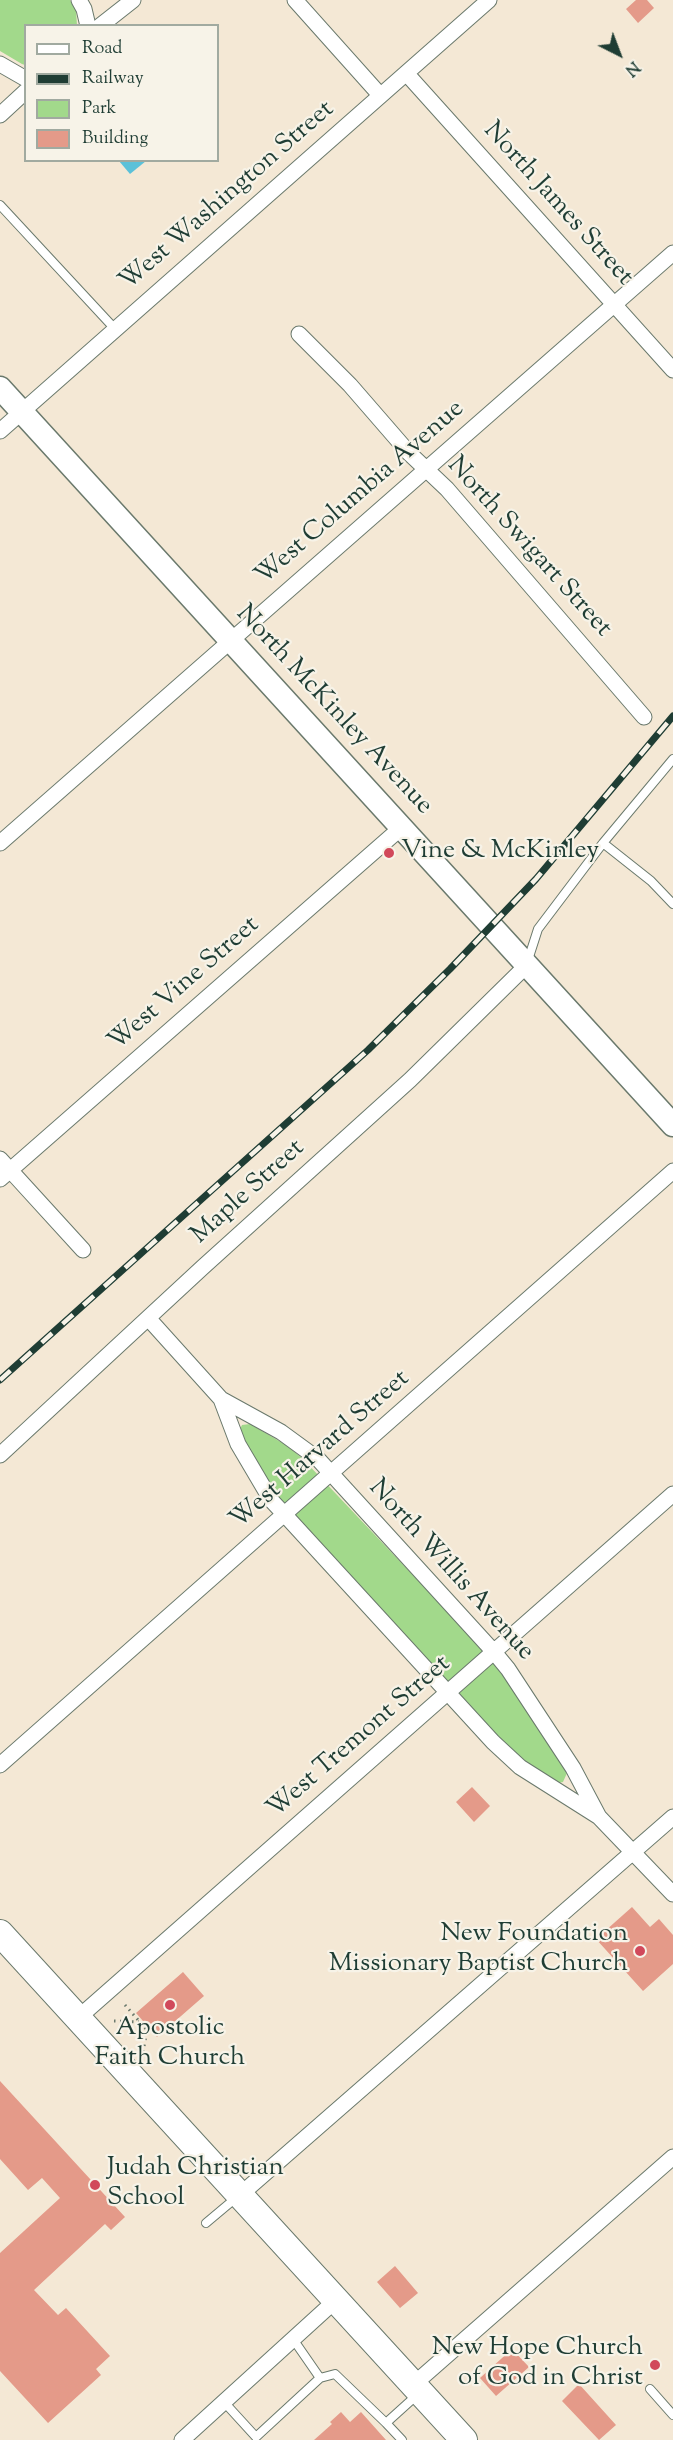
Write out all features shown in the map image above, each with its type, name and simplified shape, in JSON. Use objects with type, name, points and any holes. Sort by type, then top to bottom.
[{"type":"main road","points":[[0,1933],[464,2440]]},
{"type":"street","points":[[79,0],[88,24]]},
{"type":"street","points":[[103,24],[133,0]]},
{"type":"street","points":[[295,0],[380,95]]},
{"type":"street","name":"West Washington Street","points":[[0,432],[489,0]]},
{"type":"street","points":[[0,64],[24,78]]},
{"type":"street","name":"North James Street","points":[[406,73],[673,370]]},
{"type":"street","points":[[0,115],[24,93]]},
{"type":"street","name":"West Columbia Avenue","points":[[0,843],[673,253]]},
{"type":"street","name":"North Swigart Street","points":[[299,334],[447,489],[644,717]]},
{"type":"street","name":"North McKinley Avenue","points":[[0,388],[673,1125]]},
{"type":"street","name":"West Vine Street","points":[[3,1169],[402,827]]},
{"type":"street","name":"Maple Street","points":[[0,1455],[410,1080],[527,965]]},
{"type":"street","points":[[3,1169],[83,1250]]},
{"type":"street","name":"West Harvard Street","points":[[0,1765],[673,1171]]},
{"type":"street","name":"North Willis Avenue","points":[[148,1318],[220,1400],[238,1444],[271,1500],[493,1742],[520,1767],[599,1817],[673,1894]]},
{"type":"street","name":"North Willis Avenue","points":[[220,1400],[253,1415],[318,1459],[494,1652],[508,1669],[573,1768],[599,1817]]},
{"type":"street","name":"West Tremont Street","points":[[78,2018],[673,1494]]},
{"type":"street","points":[[240,2195],[673,1817]]},
{"type":"street","points":[[417,2388],[673,2157]]},
{"type":"street","points":[[182,2440],[336,2300]]},
{"type":"lane","points":[[0,205],[115,329]]},
{"type":"lane","points":[[527,965],[538,929],[603,843],[673,759]]},
{"type":"lane","points":[[603,843],[651,881],[673,904]]},
{"type":"lane","points":[[206,2223],[240,2195]]},
{"type":"lane","points":[[293,2338],[320,2378]]},
{"type":"lane","points":[[224,2402],[256,2437],[320,2378],[335,2374],[402,2440]]},
{"type":"lane","points":[[386,2423],[417,2388]]},
{"type":"lane","points":[[650,2389],[673,2415]]},
{"type":"path","points":[[125,2005],[147,2030],[143,2052]]},
{"type":"path","points":[[114,2021],[140,2022]]},
{"type":"green space","points":[[0,0],[70,0],[76,11],[77,24],[24,24],[24,65],[0,51]]},
{"type":"green space","points":[[250,1424],[286,1445],[302,1458],[465,1630],[512,1686],[567,1773],[563,1782],[558,1783],[526,1763],[496,1734],[309,1533],[273,1489],[249,1451],[240,1429],[242,1425]]},
{"type":"water","points":[[120,162],[145,162],[130,174]]},
{"type":"building","points":[[636,0],[647,0],[654,8],[638,23],[626,9]]},
{"type":"building","points":[[472,1787],[490,1806],[474,1822],[456,1802]]},
{"type":"building","name":"New Foundation Missionary Baptist Church","points":[[632,1907],[650,1927],[659,1919],[673,1935],[673,1964],[643,1991],[596,1939]]},
{"type":"building","name":"Apostolic Faith Church","points":[[183,1972],[204,1996],[157,2037],[136,2013]]},
{"type":"building","points":[[0,2081],[125,2217],[111,2230],[105,2224],[34,2290],[58,2315],[66,2308],[110,2356],[96,2369],[101,2375],[48,2423],[0,2371],[0,2253],[60,2198],[42,2178],[28,2190],[0,2159]]},
{"type":"building","points":[[395,2266],[418,2293],[400,2308],[377,2282]]},
{"type":"building","points":[[512,2349],[529,2367],[496,2396],[480,2378]]},
{"type":"building","points":[[579,2384],[616,2425],[599,2440],[562,2401]]},
{"type":"building","points":[[341,2412],[350,2422],[361,2412],[386,2440],[314,2440],[332,2424],[330,2422]]},
{"type":"railway","points":[[0,1380],[368,1050],[536,879],[673,716]]},
{"type":"place","name":"Vine & McKinley","points":[[389,853]]},
{"type":"place","name":"New Foundation Missionary Baptist Church","points":[[640,1951]]},
{"type":"place","name":"Apostolic Faith Church","points":[[170,2005]]},
{"type":"place","name":"Judah Christian School","points":[[95,2185]]},
{"type":"place","name":"New Hope Church of God in Christ","points":[[655,2365]]}]
